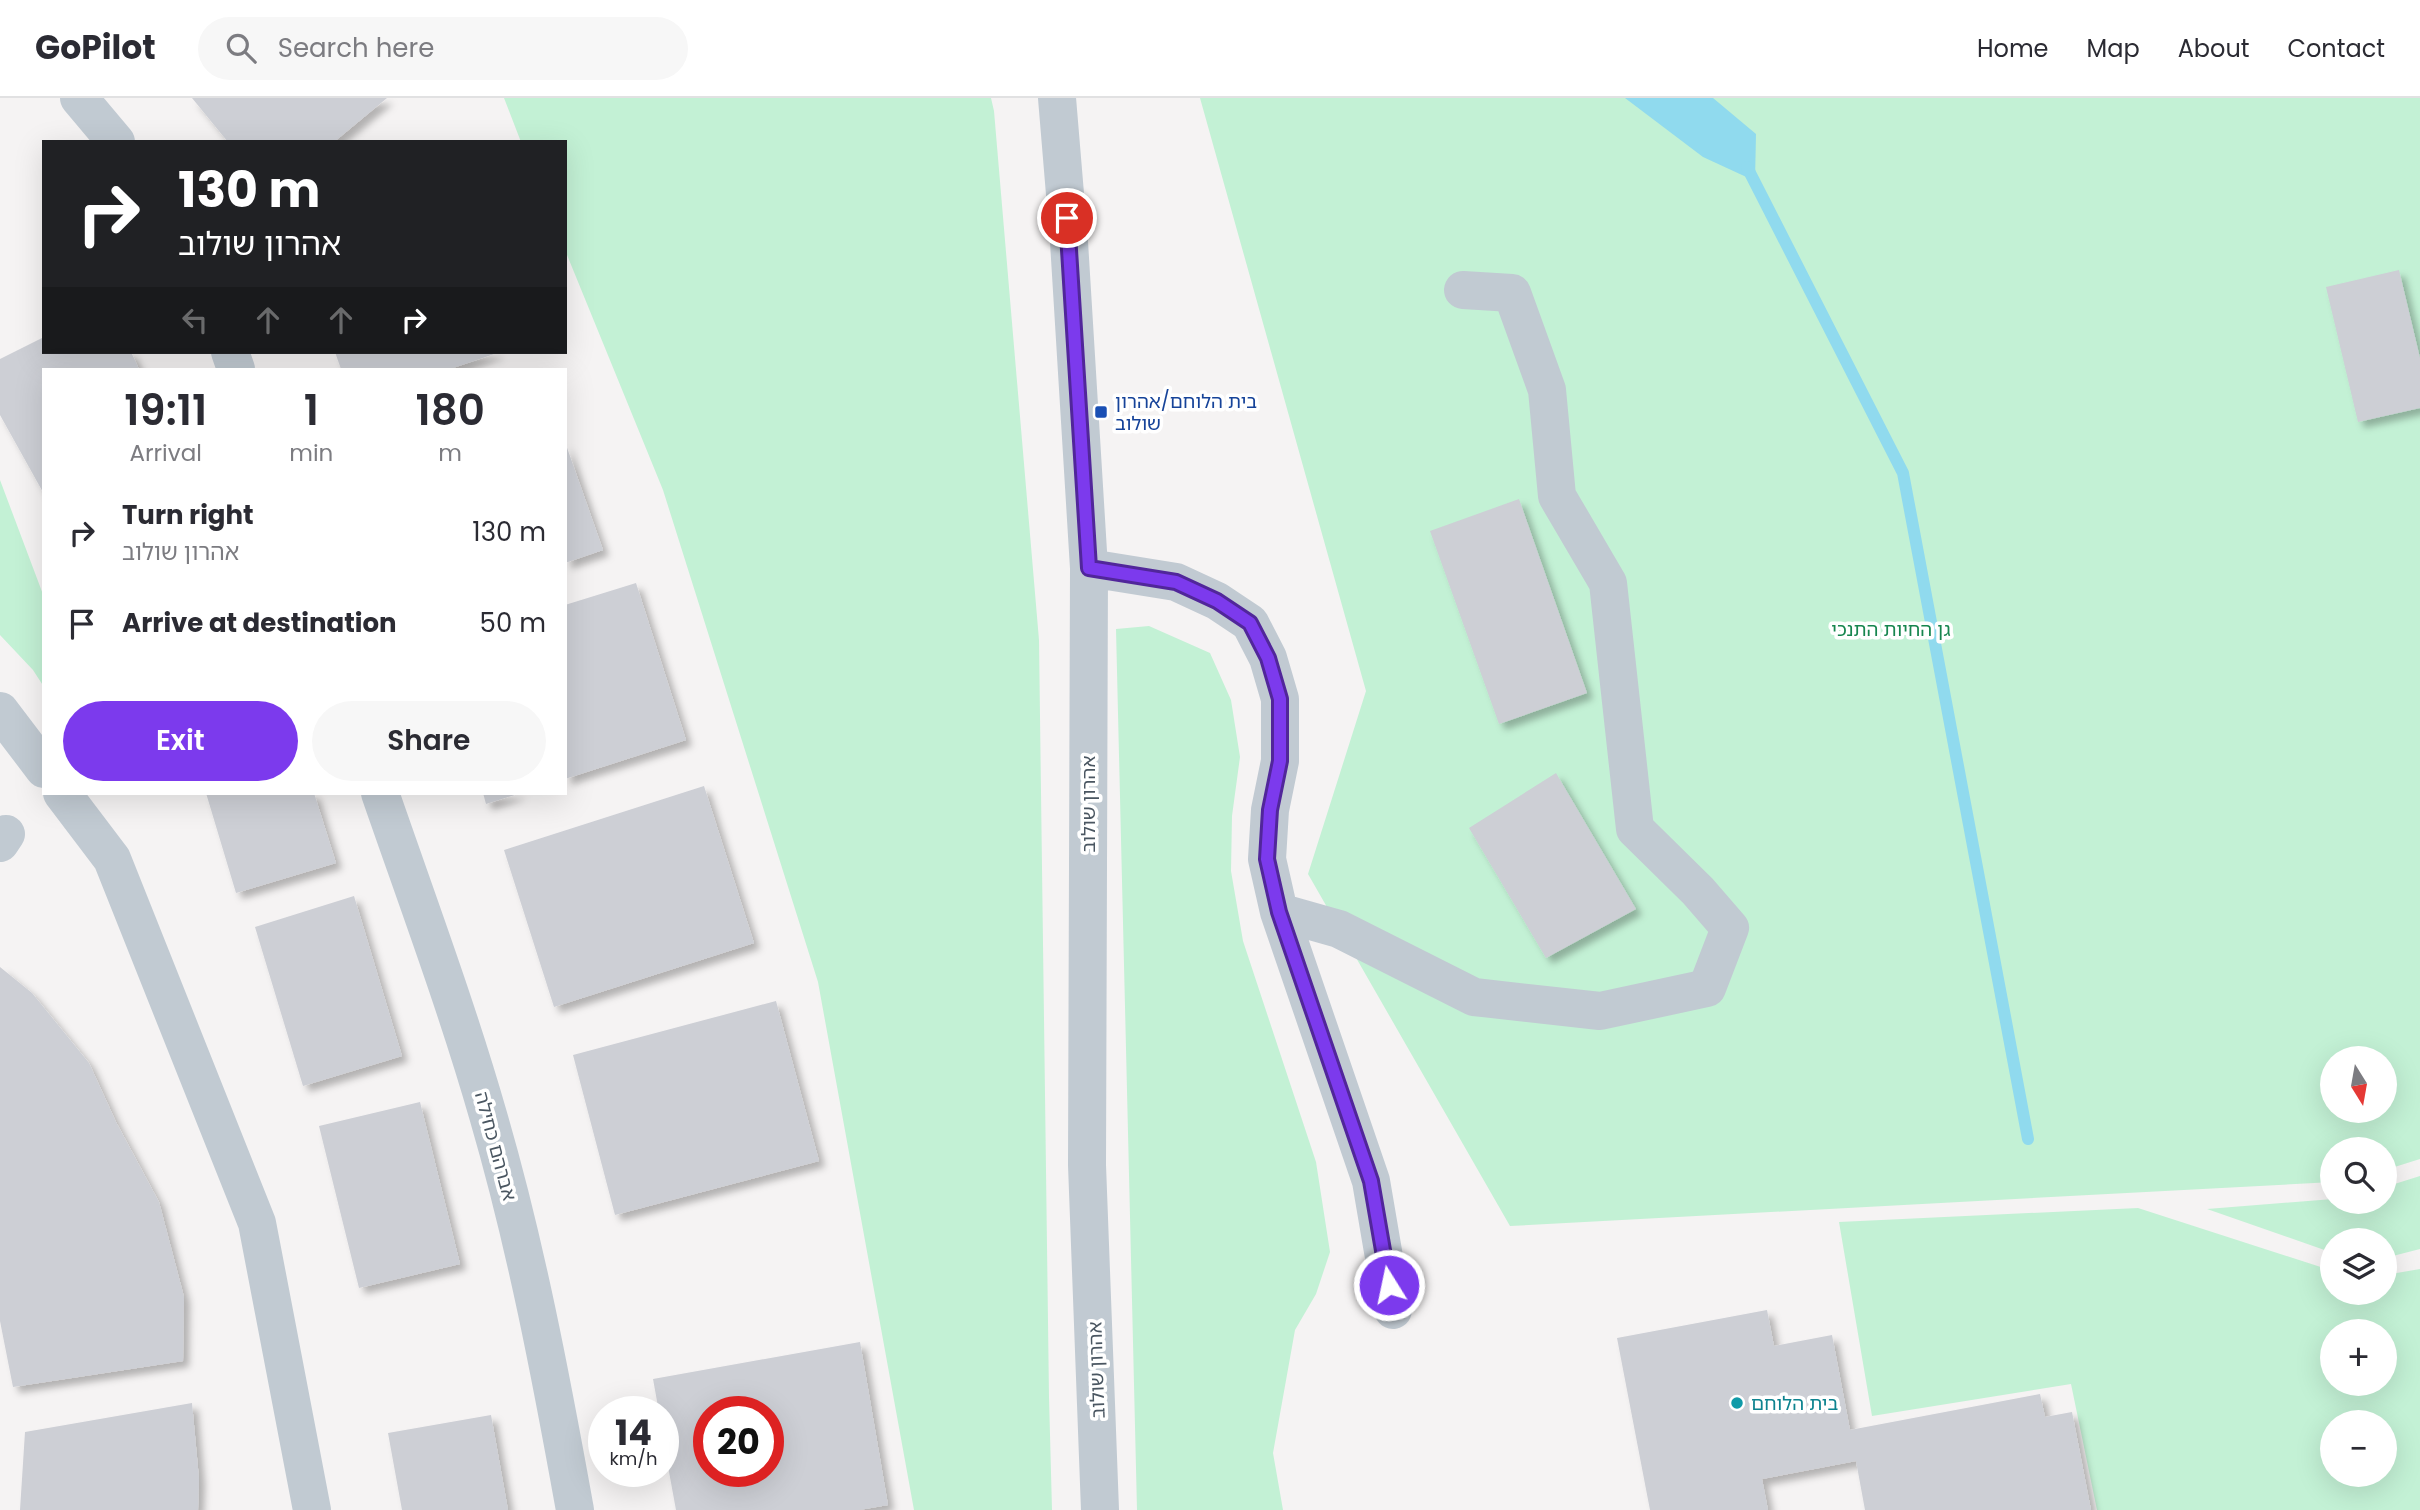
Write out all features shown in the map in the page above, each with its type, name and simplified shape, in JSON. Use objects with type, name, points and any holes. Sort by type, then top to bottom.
[{"type":"street","points":[[79,98],[114,140]]},
{"type":"street","name":"אהרון שולוב","points":[[1057,98],[1069,242],[1089,568],[1087,1165],[1100,1510]]},
{"type":"street","points":[[1279,912],[1339,929],[1474,997],[1600,1011],[1707,988],[1730,928],[1698,891],[1635,829],[1608,583],[1557,496],[1547,390],[1512,293],[1463,290]]},
{"type":"street","points":[[1089,568],[1176,582],[1217,601],[1250,623],[1268,658],[1280,699],[1280,761],[1270,810],[1267,859],[1279,912],[1371,1181],[1393,1310]]},
{"type":"street","points":[[0,711],[42,766]]},
{"type":"street","points":[[64,795],[112,859],[257,1223],[312,1510]]},
{"type":"street","name":"אברהם כחילה","points":[[381,795],[495,1138],[540,1324],[575,1510]]},
{"type":"green space","points":[[504,98],[991,98],[1039,640],[1052,1510],[914,1510],[818,982],[663,490],[567,255],[567,140],[520,140]]},
{"type":"green space","name":"גן החיות התנכי","points":[[1200,98],[2420,98],[2420,1159],[2397,1166],[2397,1137],[2320,1137],[2320,1183],[1510,1226],[1308,874],[1366,691]]},
{"type":"green space","points":[[0,480],[42,592],[42,684],[33,670],[0,635]]},
{"type":"green space","points":[[1149,626],[1210,653],[1231,700],[1240,757],[1232,816],[1231,871],[1243,941],[1316,1162],[1330,1252],[1316,1294],[1295,1330],[1273,1453],[1283,1510],[1137,1510],[1116,629]]},
{"type":"green space","points":[[2420,1176],[2420,1249],[2397,1255],[2397,1228],[2320,1228],[2320,1248],[2207,1209],[2320,1200],[2320,1214],[2397,1214],[2397,1183]]},
{"type":"green space","points":[[2138,1208],[2320,1267],[2320,1305],[2397,1305],[2397,1273],[2420,1269],[2420,1510],[2097,1510],[2071,1384],[1872,1416],[1839,1222]]},
{"type":"water","points":[[1625,98],[1713,98],[1756,134],[1755,181],[1703,157]]},
{"type":"building","points":[[192,98],[387,98],[336,140],[226,140]]},
{"type":"building","points":[[2399,270],[2420,358],[2420,408],[2358,422],[2326,287]]},
{"type":"building","points":[[42,338],[42,354],[132,354],[139,368],[42,368],[42,490],[0,415],[0,359]]},
{"type":"building","points":[[336,354],[494,354],[453,368],[341,368]]},
{"type":"building","points":[[567,448],[603,550],[567,562]]},
{"type":"building","points":[[1519,499],[1587,693],[1499,724],[1430,531]]},
{"type":"building","points":[[636,583],[686,740],[567,778],[567,604]]},
{"type":"building","points":[[1556,773],[1636,909],[1546,958],[1469,828]]},
{"type":"building","points":[[704,786],[754,943],[554,1007],[504,850]]},
{"type":"building","points":[[207,795],[315,795],[336,863],[236,893]]},
{"type":"building","points":[[484,795],[515,795],[486,804]]},
{"type":"building","points":[[354,896],[402,1056],[303,1086],[255,927]]},
{"type":"building","points":[[0,967],[32,993],[89,1063],[116,1122],[159,1202],[184,1297],[183,1361],[13,1387],[0,1321]]},
{"type":"building","points":[[776,1001],[819,1161],[615,1215],[573,1055]]},
{"type":"building","points":[[420,1102],[460,1264],[359,1288],[319,1126]]},
{"type":"building","name":"בית הלוחם","points":[[1767,1310],[1774,1346],[1832,1335],[1850,1430],[2040,1394],[2045,1417],[2072,1412],[2091,1510],[1865,1510],[1856,1461],[1762,1479],[1768,1510],[1650,1510],[1617,1338]]},
{"type":"building","points":[[860,1342],[888,1505],[859,1510],[676,1510],[672,1487],[679,1487],[679,1396],[656,1396],[653,1379]]},
{"type":"building","points":[[192,1403],[199,1479],[198,1510],[20,1510],[25,1432]]},
{"type":"building","points":[[491,1415],[508,1510],[402,1510],[388,1433]]},
{"type":"waterway","points":[[1747,167],[1903,473],[2028,1139]]},
{"type":"place","name":"בית הלוחם/אהרון שולוב","points":[[1101,412]]},
{"type":"place","name":"בית הלוחם","points":[[1737,1403]]},
{"type":"route","points":[[1067,218],[1089,568],[1176,582],[1217,601],[1250,623],[1268,658],[1280,699],[1280,761],[1270,810],[1267,859],[1279,912],[1371,1181],[1389,1285]]}]
